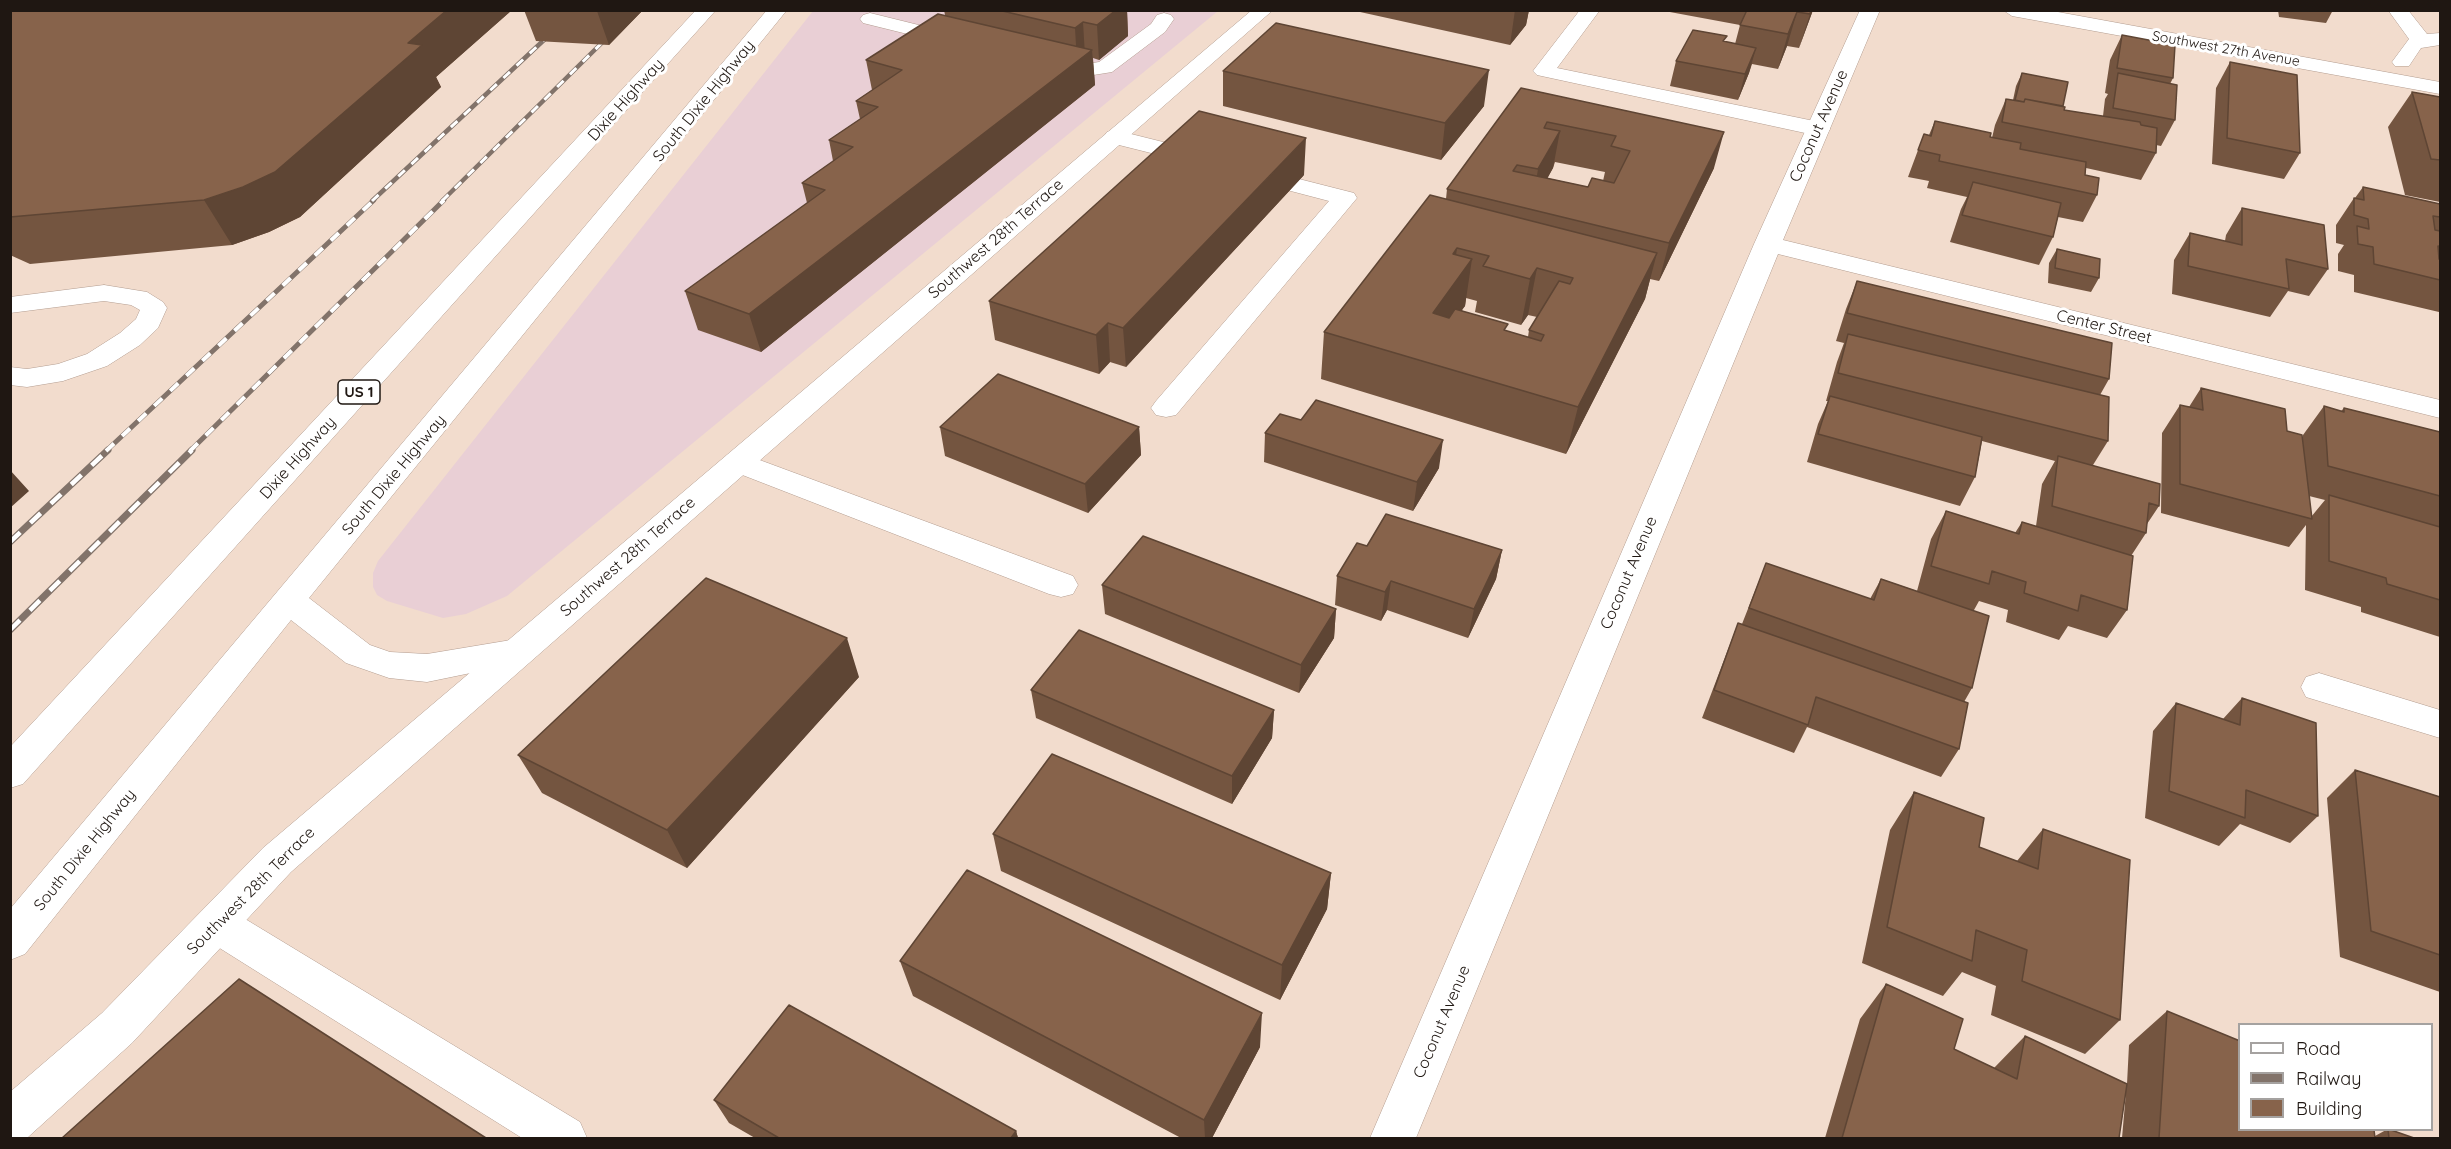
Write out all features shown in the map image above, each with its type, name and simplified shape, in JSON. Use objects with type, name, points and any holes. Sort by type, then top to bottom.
[{"type":"main road","name":"Dixie Highway","points":[[10,773],[707,10]]},
{"type":"main road","name":"South Dixie Highway","points":[[10,941],[288,600],[778,10]]},
{"type":"main road","name":"Southwest 28th Terrace","points":[[10,1124],[117,1028],[277,860],[1264,10]]},
{"type":"main road","points":[[1591,10],[1544,71],[1819,129]]},
{"type":"main road","name":"Coconut Avenue","points":[[1393,1138],[1767,244],[1870,10]]},
{"type":"main road","name":"Southwest 27th Avenue","points":[[2012,10],[2440,88]]},
{"type":"main road","name":"Southwest 27th Avenue","points":[[2106,10],[2440,69]]},
{"type":"main road","points":[[2397,10],[2413,27],[2431,40]]},
{"type":"main road","points":[[870,19],[970,44]]},
{"type":"main road","points":[[1026,58],[1081,71],[1105,68],[1158,28],[1164,19]]},
{"type":"main road","points":[[2402,62],[2414,44],[2431,40]]},
{"type":"main road","points":[[1115,137],[1191,156]]},
{"type":"main road","points":[[1166,408],[1345,198],[1295,185]]},
{"type":"main road","name":"Center Street","points":[[1767,244],[2440,409]]},
{"type":"main road","points":[[10,305],[104,293],[138,298],[154,308],[148,322],[130,339],[97,360],[63,372],[27,378],[10,376]]},
{"type":"main road","points":[[738,462],[1061,585]]},
{"type":"main road","points":[[288,600],[358,654],[389,665],[428,668],[517,652]]},
{"type":"main road","points":[[2319,687],[2440,724]]},
{"type":"main road","points":[[217,924],[564,1138]]},
{"type":"shaded area","points":[[813,11],[1218,11],[507,596],[466,614],[443,618],[387,601],[377,595],[373,587],[373,573],[378,561]]},
{"type":"building","points":[[10,10],[447,10],[408,43],[422,45],[275,172],[243,187],[204,200],[10,217]]},
{"type":"building","points":[[998,10],[1116,10],[1097,25],[1083,22],[1075,28]]},
{"type":"building","points":[[1747,10],[1811,10],[1810,14],[1797,12],[1788,34],[1740,25]]},
{"type":"building","points":[[938,14],[1092,50],[749,314],[685,291],[825,190],[802,183],[853,147],[829,140],[878,107],[856,101],[902,70],[866,60]]},
{"type":"building","points":[[1276,23],[1489,70],[1445,123],[1223,71]]},
{"type":"building","points":[[1693,30],[1727,36],[1723,41],[1756,48],[1745,74],[1676,61]]},
{"type":"building","points":[[2122,35],[2175,45],[2173,78],[2117,68]]},
{"type":"building","points":[[2230,62],[2297,75],[2300,153],[2227,138]]},
{"type":"building","points":[[2022,73],[2068,82],[2063,106],[2025,99],[2024,102],[2015,100]]},
{"type":"building","points":[[2118,73],[2177,85],[2175,120],[2113,108]]},
{"type":"building","points":[[1521,88],[1724,132],[1669,243],[1447,189]],"holes":[[[1547,122],[1616,136],[1611,146],[1630,151],[1614,183],[1592,178],[1588,187],[1513,171],[1517,165],[1538,169],[1560,131],[1544,128]]]},
{"type":"building","points":[[2412,92],[2440,97],[2440,160],[2431,159]]},
{"type":"building","points":[[2006,99],[2024,102],[2025,99],[2065,107],[2064,110],[2140,122],[2141,125],[2157,128],[2156,153],[2002,122]]},
{"type":"building","points":[[1199,111],[1306,138],[1123,328],[1108,323],[1096,335],[989,301]]},
{"type":"building","points":[[1935,121],[1991,133],[1990,137],[2021,143],[2020,149],[2086,162],[2085,175],[2099,178],[2097,195],[1939,161],[1940,155],[1918,150],[1924,134],[1931,136]]},
{"type":"building","points":[[1973,182],[2061,203],[2053,237],[1962,215]]},
{"type":"building","points":[[2363,187],[2440,204],[2440,217],[2433,216],[2435,230],[2440,231],[2440,247],[2438,246],[2440,280],[2374,264],[2373,247],[2358,244],[2357,226],[2369,229],[2368,219],[2354,215],[2354,198],[2364,200]]},
{"type":"building","points":[[1430,195],[1657,253],[1578,407],[1324,332]],"holes":[[[1457,248],[1489,256],[1483,266],[1530,279],[1537,268],[1573,278],[1570,284],[1559,281],[1529,330],[1544,335],[1541,341],[1504,330],[1508,324],[1455,309],[1449,318],[1433,313],[1472,259],[1453,254]]]},
{"type":"building","points":[[2242,208],[2324,225],[2328,269],[2286,259],[2289,289],[2188,266],[2190,233],[2242,245]]},
{"type":"building","points":[[2057,249],[2100,259],[2099,278],[2055,268]]},
{"type":"building","points":[[1857,281],[2112,343],[2109,379],[1847,313]]},
{"type":"building","points":[[1848,334],[2109,397],[2108,441],[1838,373]]},
{"type":"building","points":[[998,374],[1139,427],[1085,484],[940,427]]},
{"type":"building","points":[[2201,388],[2285,409],[2287,431],[2302,435],[2312,519],[2180,484],[2180,405],[2203,410]]},
{"type":"building","points":[[1830,396],[1982,437],[1975,477],[1818,434]]},
{"type":"building","points":[[1316,400],[1443,440],[1417,482],[1265,433],[1280,414],[1301,420]]},
{"type":"building","points":[[2324,406],[2344,412],[2344,408],[2440,432],[2440,496],[2328,466]]},
{"type":"building","points":[[2058,456],[2160,484],[2159,506],[2149,503],[2146,533],[2052,506]]},
{"type":"building","points":[[2329,495],[2440,527],[2440,600],[2387,584],[2386,578],[2329,561]]},
{"type":"building","points":[[1946,511],[2019,534],[2022,522],[2133,556],[2127,610],[2081,595],[2078,611],[2024,593],[2026,582],[1992,571],[1989,584],[1931,566]]},
{"type":"building","points":[[1386,514],[1502,550],[1474,609],[1391,581],[1385,592],[1337,576],[1357,543],[1367,546]]},
{"type":"building","points":[[1143,536],[1336,609],[1301,665],[1102,585]]},
{"type":"building","points":[[1766,563],[1874,600],[1881,579],[1989,616],[1972,688],[1749,608]]},
{"type":"building","points":[[706,578],[847,638],[667,830],[518,755]]},
{"type":"building","points":[[1738,623],[1968,703],[1959,749],[1816,697],[1808,725],[1714,690]]},
{"type":"building","points":[[1079,630],[1274,710],[1232,776],[1031,690]]},
{"type":"building","points":[[2242,698],[2316,723],[2318,816],[2246,790],[2245,818],[2169,791],[2176,703],[2240,725]]},
{"type":"building","points":[[1052,754],[1331,873],[1282,965],[993,834]]},
{"type":"building","points":[[2355,770],[2440,797],[2440,955],[2371,931]]},
{"type":"building","points":[[1914,792],[1984,818],[1979,847],[2038,869],[2043,829],[2130,860],[2120,1020],[2022,981],[2027,950],[1976,930],[1972,961],[1887,927]]},
{"type":"building","points":[[967,870],[1262,1013],[1204,1120],[900,961]]},
{"type":"building","points":[[239,979],[486,1138],[62,1138]]},
{"type":"building","points":[[1886,984],[1963,1019],[1954,1049],[2017,1079],[2025,1036],[2127,1084],[2119,1138],[1842,1138]]},
{"type":"building","points":[[789,1005],[1016,1131],[1011,1138],[779,1138],[714,1100]]},
{"type":"building","points":[[2167,1011],[2238,1040],[2238,1131],[2374,1131],[2375,1138],[2159,1138]]},
{"type":"building","points":[[2388,1131],[2414,1138],[2389,1138]]},
{"type":"railway","points":[[372,201],[576,10]]},
{"type":"railway","points":[[442,201],[635,10]]},
{"type":"railway","points":[[106,451],[374,200]]},
{"type":"railway","points":[[190,451],[444,200]]},
{"type":"railway","points":[[10,542],[108,450]]},
{"type":"railway","points":[[10,630],[192,450]]}]
